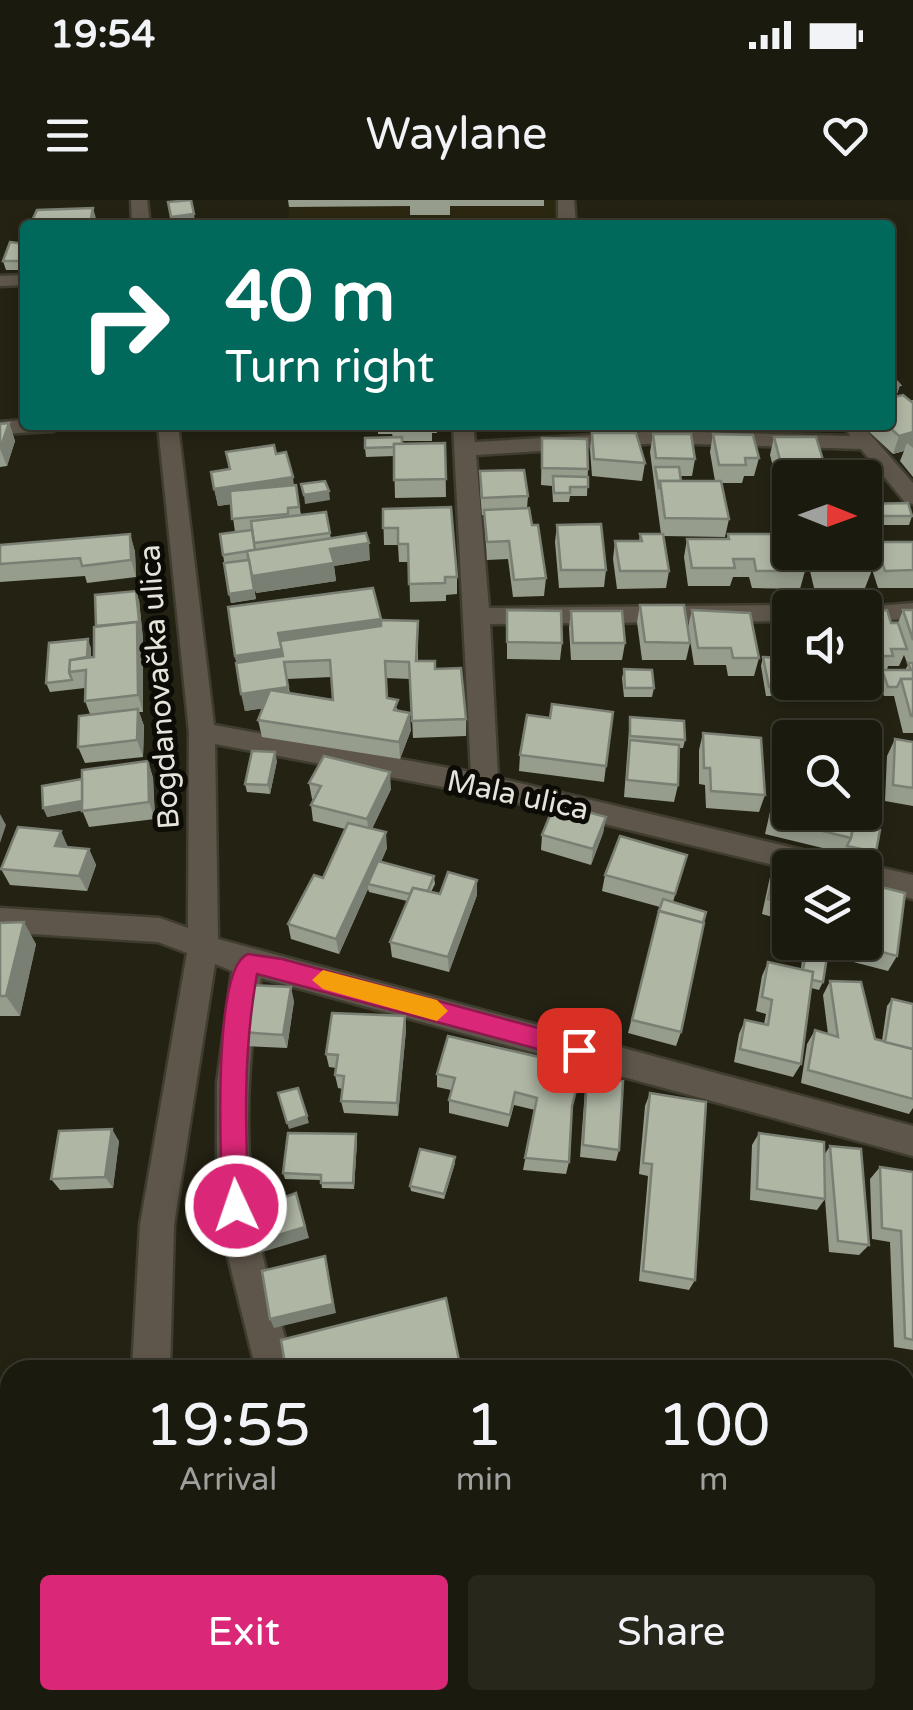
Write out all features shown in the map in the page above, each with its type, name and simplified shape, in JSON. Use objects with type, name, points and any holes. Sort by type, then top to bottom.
[{"type":"street","name":"Bogdanovačka ulica","points":[[150,1360],[156,1224],[203,944],[202,732],[169,430]]},
{"type":"street","points":[[856,430],[913,496]]},
{"type":"street","points":[[485,786],[478,616],[464,437],[866,443]]},
{"type":"street","points":[[882,612],[913,612]]},
{"type":"street","points":[[478,616],[772,613]]},
{"type":"street","name":"Mala ulica","points":[[202,732],[485,786],[772,854]]},
{"type":"street","points":[[882,879],[913,887]]},
{"type":"street","points":[[0,920],[160,930],[248,964],[282,968],[913,1141]]},
{"type":"street","points":[[248,964],[236,1027],[232,1121],[236,1206],[272,1360]]},
{"type":"shaded area","points":[[290,200],[558,200],[561,213],[558,220],[288,220]]},
{"type":"building","points":[[191,200],[194,214],[171,217],[168,202]]},
{"type":"building","points":[[93,208],[91,220],[32,220],[37,210]]},
{"type":"building","points":[[10,242],[20,243],[20,261],[3,261]]},
{"type":"building","points":[[903,395],[913,403],[913,432],[899,436],[892,430],[895,397]]},
{"type":"building","points":[[9,423],[0,449],[0,424]]},
{"type":"building","points":[[592,433],[636,433],[645,463],[594,459]]},
{"type":"building","points":[[653,434],[691,434],[695,459],[656,458]]},
{"type":"building","points":[[713,434],[753,435],[759,458],[745,458],[746,465],[719,465]]},
{"type":"building","points":[[402,437],[402,444],[394,447],[365,448],[365,438]]},
{"type":"building","points":[[774,437],[816,437],[823,460],[780,460]]},
{"type":"building","points":[[542,438],[587,439],[588,469],[542,468]]},
{"type":"building","points":[[445,443],[446,479],[394,480],[394,444]]},
{"type":"building","points":[[274,445],[276,454],[286,452],[293,477],[214,489],[211,472],[230,469],[226,452]]},
{"type":"building","points":[[655,467],[679,467],[681,481],[660,481],[659,489]]},
{"type":"building","points":[[524,470],[528,496],[482,498],[480,471]]},
{"type":"building","points":[[553,476],[588,477],[588,487],[570,487],[570,493],[554,493]]},
{"type":"building","points":[[325,481],[329,491],[304,495],[301,484]]},
{"type":"building","points":[[660,481],[721,481],[729,519],[665,518]]},
{"type":"building","points":[[296,485],[299,507],[288,508],[288,514],[232,519],[230,491]]},
{"type":"building","points":[[908,503],[912,516],[882,516],[882,504]]},
{"type":"building","points":[[451,507],[457,577],[445,577],[445,583],[409,584],[408,544],[398,544],[398,528],[383,528],[383,509]]},
{"type":"building","points":[[529,508],[532,525],[538,525],[546,578],[514,580],[509,541],[487,542],[484,510]]},
{"type":"building","points":[[326,512],[330,533],[254,543],[251,521]]},
{"type":"building","points":[[601,524],[606,570],[561,570],[557,525]]},
{"type":"building","points":[[252,530],[255,550],[223,555],[220,534]]},
{"type":"building","points":[[366,533],[369,543],[330,549],[334,563],[252,576],[247,551]]},
{"type":"building","points":[[130,534],[131,560],[82,566],[80,558],[0,564],[0,545]]},
{"type":"building","points":[[640,534],[663,534],[669,571],[620,571],[615,541],[642,541]]},
{"type":"building","points":[[728,534],[772,534],[772,570],[805,571],[756,571],[754,559],[733,559],[735,568],[692,568],[687,539],[729,539]]},
{"type":"building","points":[[882,542],[913,542],[913,570],[885,571]]},
{"type":"building","points":[[249,560],[254,590],[229,594],[224,563]]},
{"type":"building","points":[[373,588],[381,619],[278,633],[282,649],[235,656],[228,607]]},
{"type":"building","points":[[136,591],[140,630],[137,622],[96,626],[95,595]]},
{"type":"building","points":[[640,605],[684,605],[690,643],[645,642]]},
{"type":"building","points":[[507,610],[561,611],[562,643],[507,642]]},
{"type":"building","points":[[692,610],[750,613],[759,658],[733,658],[731,648],[698,648]]},
{"type":"building","points":[[882,610],[887,610],[891,623],[898,623],[907,649],[891,649],[893,656],[882,656]]},
{"type":"building","points":[[903,610],[913,610],[913,640]]},
{"type":"building","points":[[571,611],[622,611],[625,643],[573,643]]},
{"type":"building","points":[[381,620],[418,621],[416,661],[435,661],[435,669],[461,668],[466,719],[412,721],[409,662],[385,661],[387,698],[398,700],[394,710],[410,713],[399,742],[258,720],[270,690],[333,700],[330,660],[284,662],[288,687],[241,694],[236,663],[283,656],[280,641],[381,626]]},
{"type":"building","points":[[137,622],[138,695],[85,701],[86,670],[69,672],[70,660],[94,657],[94,627]]},
{"type":"building","points":[[88,639],[87,657],[70,660],[72,680],[46,683],[49,643]]},
{"type":"building","points":[[763,657],[772,657],[769,687]]},
{"type":"building","points":[[908,663],[913,663],[913,679],[901,679],[897,687],[888,687],[882,670],[911,670]]},
{"type":"building","points":[[624,669],[652,670],[654,688],[625,688]]},
{"type":"building","points":[[901,679],[913,679],[913,716],[911,716]]},
{"type":"building","points":[[552,704],[613,712],[606,766],[520,755],[527,715],[550,718]]},
{"type":"building","points":[[138,709],[137,740],[78,747],[79,716]]},
{"type":"building","points":[[630,717],[684,721],[685,740],[630,736]]},
{"type":"building","points":[[703,733],[761,738],[765,795],[711,791],[710,768],[704,768]]},
{"type":"building","points":[[895,739],[913,742],[913,788],[893,785]]},
{"type":"building","points":[[630,740],[679,745],[678,785],[627,780]]},
{"type":"building","points":[[252,751],[275,752],[268,785],[245,784]]},
{"type":"building","points":[[324,756],[390,772],[367,819],[311,805],[321,786],[309,783]]},
{"type":"building","points":[[148,761],[149,802],[82,811],[82,770]]},
{"type":"building","points":[[82,779],[82,801],[43,808],[42,786]]},
{"type":"building","points":[[555,803],[606,817],[593,849],[542,835]]},
{"type":"building","points":[[348,823],[386,832],[336,939],[288,924],[314,875],[323,878]]},
{"type":"building","points":[[18,827],[61,831],[55,846],[89,849],[79,876],[1,869]]},
{"type":"building","points":[[819,830],[853,830],[851,838]]},
{"type":"building","points":[[853,830],[880,830],[876,850],[847,846]]},
{"type":"building","points":[[620,836],[687,855],[675,894],[605,875]]},
{"type":"building","points":[[378,861],[434,876],[428,891],[413,888],[410,894],[368,884]]},
{"type":"building","points":[[448,872],[477,880],[448,957],[390,942],[413,888],[440,894]]},
{"type":"building","points":[[882,887],[905,893],[897,956],[882,952]]},
{"type":"building","points":[[663,899],[706,912],[703,923],[659,911]]},
{"type":"building","points":[[659,911],[704,923],[681,1032],[632,1020]]},
{"type":"building","points":[[24,922],[6,996],[0,996],[0,923]]},
{"type":"building","points":[[805,960],[827,960],[823,982],[812,980],[813,972],[803,970]]},
{"type":"building","points":[[768,962],[813,972],[801,1064],[740,1049],[745,1020],[768,1025],[772,1000],[762,997]]},
{"type":"building","points":[[830,981],[861,982],[875,1039],[913,1049],[913,1099],[808,1070],[815,1030],[838,1037]]},
{"type":"building","points":[[249,985],[291,987],[283,1035],[240,1032]]},
{"type":"building","points":[[892,999],[913,1004],[913,1049],[885,1042]]},
{"type":"building","points":[[332,1013],[405,1016],[397,1103],[341,1101],[344,1076],[335,1075],[338,1055],[326,1054]]},
{"type":"building","points":[[448,1036],[582,1067],[572,1106],[569,1162],[525,1158],[537,1098],[515,1092],[510,1115],[449,1100],[455,1078],[437,1074]]},
{"type":"building","points":[[587,1077],[623,1081],[619,1150],[583,1145]]},
{"type":"building","points":[[298,1088],[307,1116],[287,1123],[278,1093]]},
{"type":"building","points":[[650,1093],[706,1102],[695,1280],[643,1271],[652,1164],[643,1163]]},
{"type":"building","points":[[112,1129],[105,1177],[51,1179],[59,1131]]},
{"type":"building","points":[[288,1133],[356,1134],[353,1183],[321,1183],[321,1175],[283,1173]]},
{"type":"building","points":[[759,1133],[824,1142],[825,1199],[757,1189]]},
{"type":"building","points":[[830,1146],[861,1149],[869,1245],[838,1241]]},
{"type":"building","points":[[420,1149],[455,1157],[444,1194],[410,1186]]},
{"type":"building","points":[[880,1167],[913,1172],[913,1340],[905,1338],[901,1231],[882,1228]]},
{"type":"building","points":[[274,1175],[280,1199],[296,1193],[305,1227],[255,1242],[241,1185]]},
{"type":"building","points":[[325,1256],[333,1304],[270,1319],[262,1271]]},
{"type":"building","points":[[446,1298],[459,1360],[284,1360],[281,1340]]},
{"type":"slow traffic","points":[[323,980],[437,1011]]},
{"type":"route","points":[[236,1206],[232,1121],[236,1027],[248,964],[282,968],[579,1050]]}]
